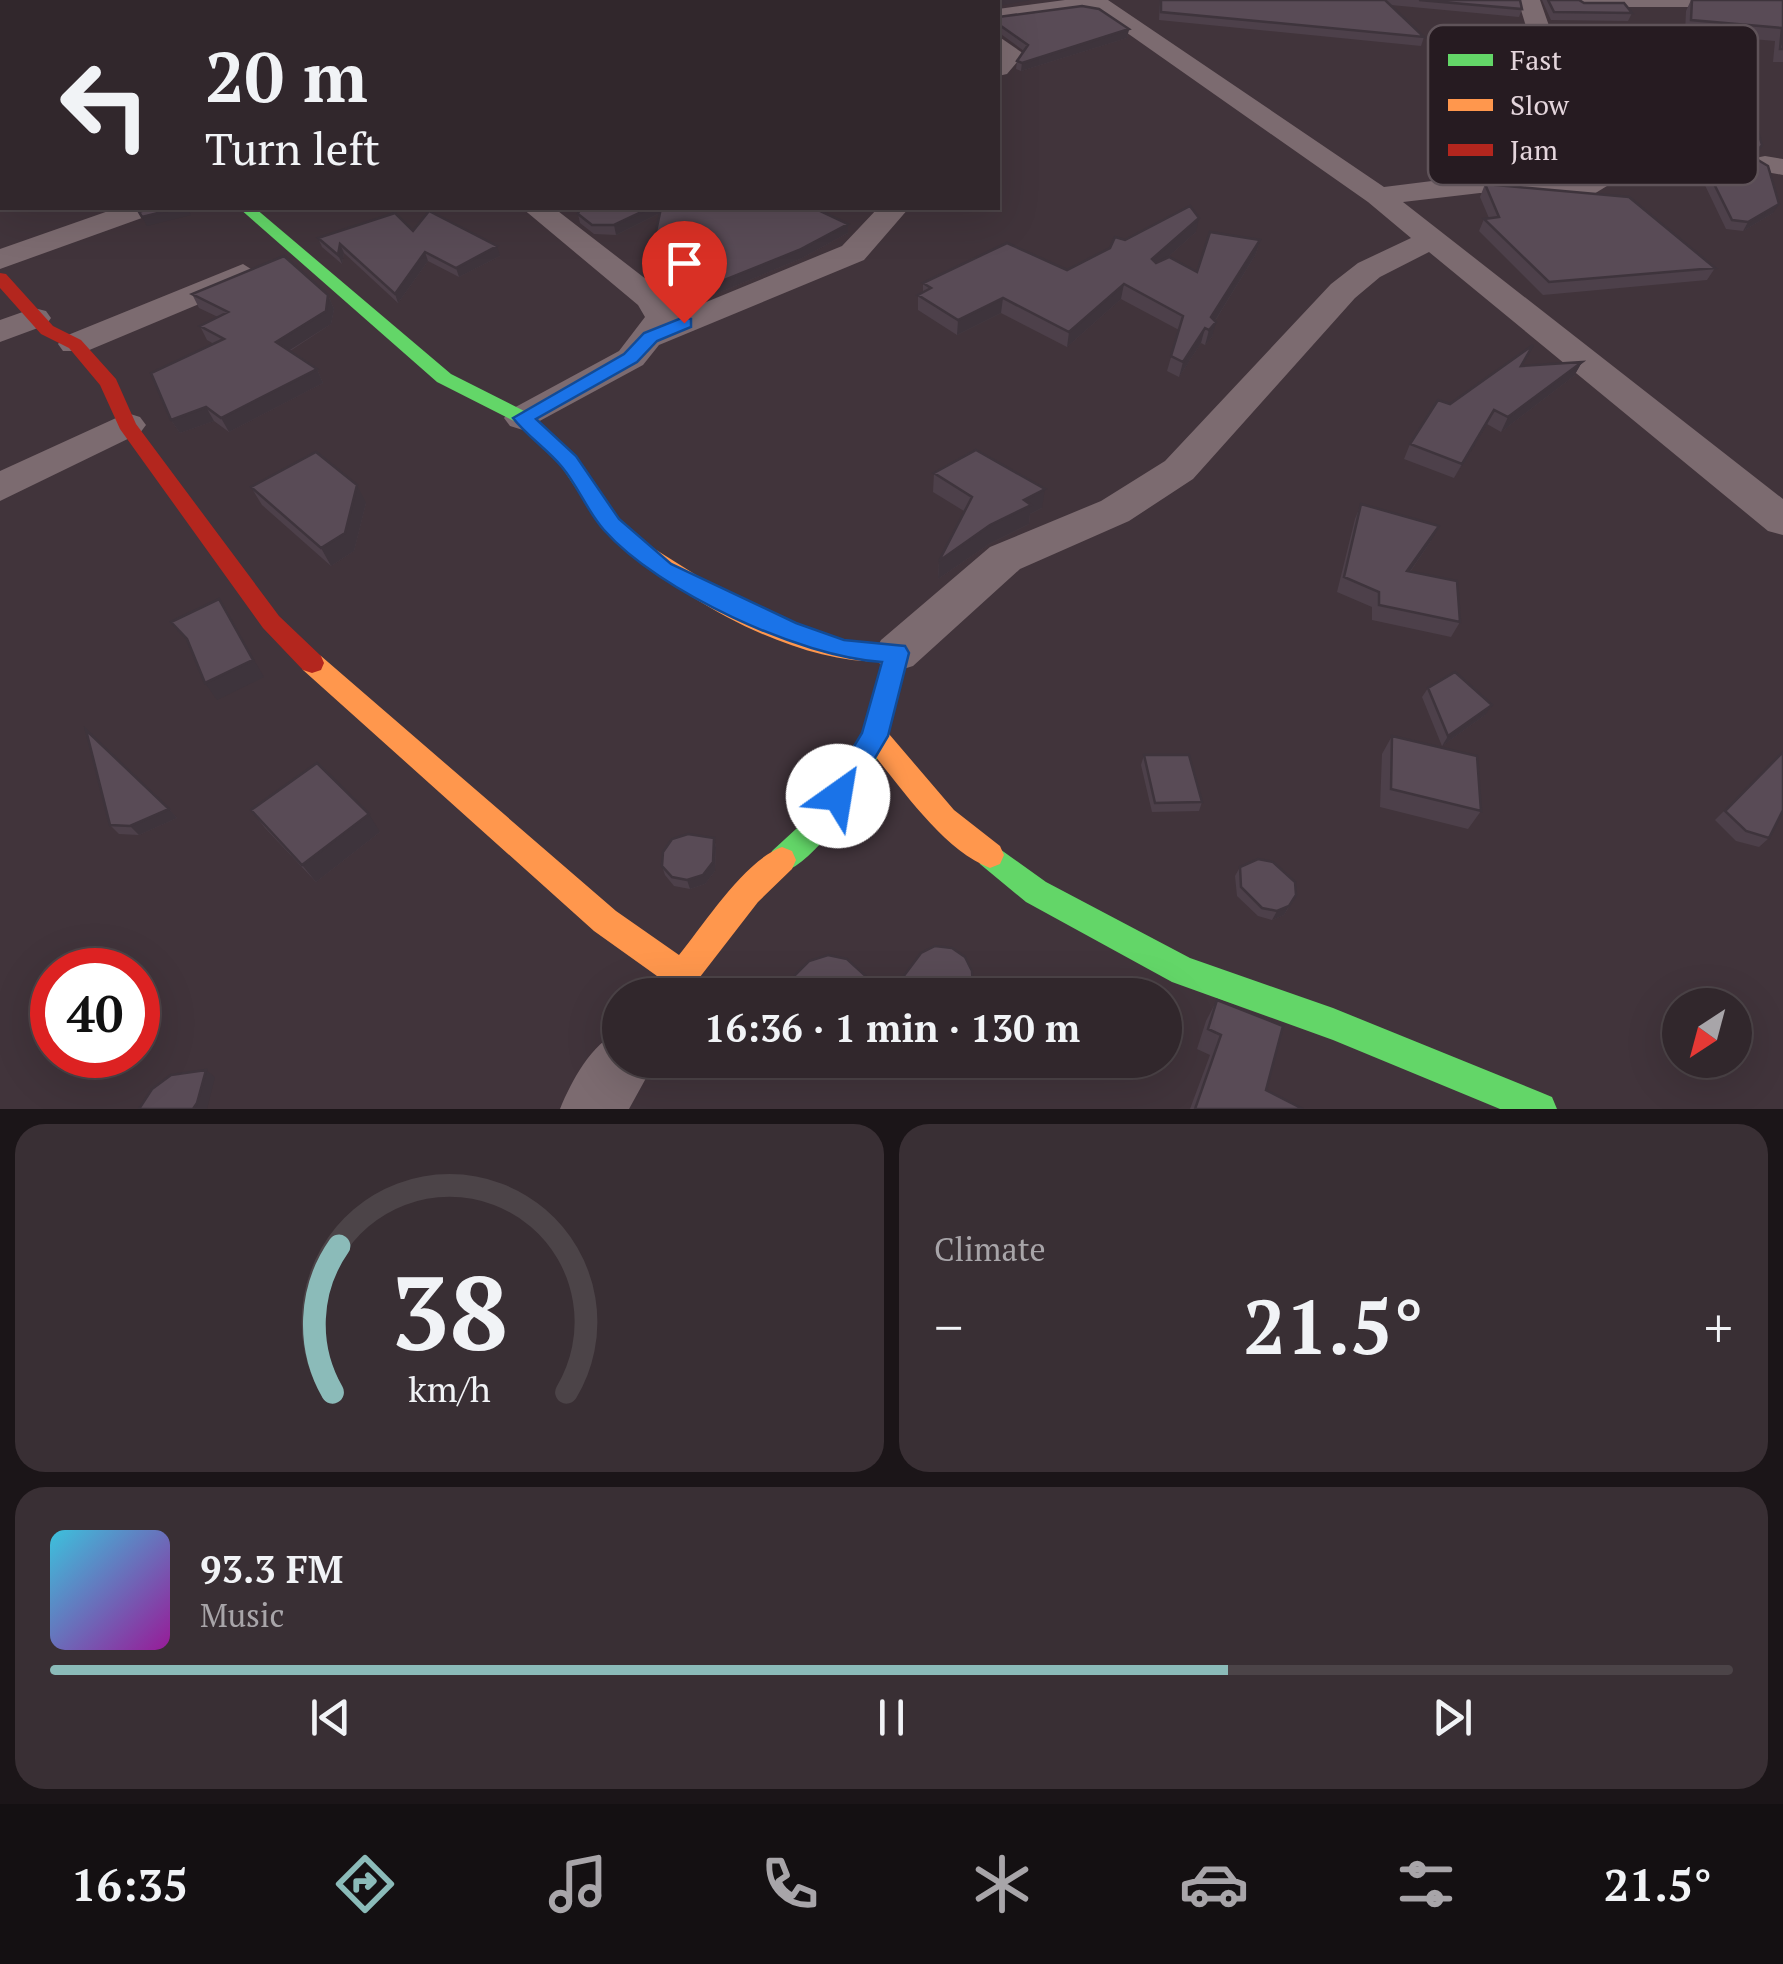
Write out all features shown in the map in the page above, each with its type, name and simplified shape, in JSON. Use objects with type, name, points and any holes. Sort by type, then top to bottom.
[{"type":"street","points":[[1529,0],[1537,25]]},
{"type":"street","points":[[1581,0],[1740,0]]},
{"type":"street","points":[[1000,16],[1095,1],[1378,196],[1783,521]]},
{"type":"street","points":[[1000,45],[1012,54],[1000,67]]},
{"type":"street","points":[[1378,196],[1472,185]]},
{"type":"street","points":[[1507,185],[1588,188],[1593,185]]},
{"type":"street","points":[[0,260],[138,210]]},
{"type":"street","points":[[248,210],[444,378],[523,418],[568,461],[611,524],[663,570],[788,630],[843,650],[897,653]]},
{"type":"street","points":[[523,418],[631,358],[662,318],[652,300],[539,210]]},
{"type":"street","points":[[651,337],[854,253],[892,210]]},
{"type":"street","points":[[681,978],[748,892],[819,826],[875,736],[897,653],[1005,558],[1115,511],[1179,470],[1343,291],[1369,270],[1432,239]]},
{"type":"street","points":[[75,344],[298,250]]},
{"type":"street","points":[[0,278],[34,318],[75,344],[109,383],[128,426],[271,622],[322,673],[668,978]]},
{"type":"street","points":[[0,332],[34,318]]},
{"type":"street","points":[[0,487],[128,426]]},
{"type":"street","points":[[875,736],[944,819],[1036,892],[1184,970],[1333,1024],[1540,1109]]},
{"type":"street","points":[[592,1109],[613,1078]]},
{"type":"building","points":[[1161,0],[1385,0],[1424,37],[1161,12]]},
{"type":"building","points":[[1419,0],[1520,0],[1522,9]]},
{"type":"building","points":[[1548,0],[1624,3],[1632,13],[1554,12]]},
{"type":"building","points":[[1692,0],[1783,0],[1783,49],[1782,28],[1691,20]]},
{"type":"building","points":[[1082,6],[1099,9],[1129,29],[1022,63],[1017,61],[1028,45],[1000,25],[1000,17]]},
{"type":"building","points":[[1758,160],[1768,166],[1779,204],[1748,222],[1732,220],[1715,185],[1758,185]]},
{"type":"building","points":[[1485,185],[1629,197],[1715,268],[1549,282],[1484,219],[1499,217]]},
{"type":"building","points":[[1190,206],[1199,218],[1152,259],[1156,263],[1169,257],[1197,272],[1210,232],[1260,240],[1211,317],[1216,322],[1209,330],[1205,328],[1183,362],[1171,356],[1183,316],[1124,284],[1069,332],[1003,298],[958,320],[918,295],[931,288],[923,283],[1007,243],[1067,270],[1110,248],[1115,237],[1125,240]]},
{"type":"building","points":[[144,210],[170,210],[142,217],[139,212]]},
{"type":"building","points":[[579,210],[646,210],[614,225],[592,225],[578,214]]},
{"type":"building","points":[[661,210],[818,210],[848,224],[799,250],[687,295],[650,260]]},
{"type":"building","points":[[429,211],[497,246],[456,268],[425,252],[395,294],[340,244],[338,255],[318,238],[395,213],[413,231]]},
{"type":"building","points":[[284,256],[328,295],[326,311],[276,342],[317,369],[221,418],[206,407],[171,420],[151,373],[224,339],[200,326],[228,312],[192,294]]},
{"type":"building","points":[[1533,345],[1521,366],[1582,362],[1508,417],[1494,410],[1462,464],[1410,444],[1438,400],[1450,404]]},
{"type":"building","points":[[976,450],[1045,489],[1024,500],[1031,505],[990,525],[939,561],[972,497],[934,473]]},
{"type":"building","points":[[316,452],[357,485],[345,533],[321,548],[251,487]]},
{"type":"building","points":[[1361,504],[1439,526],[1407,571],[1457,581],[1460,622],[1379,605],[1379,592],[1344,577]]},
{"type":"building","points":[[219,599],[253,660],[205,683],[187,639],[171,622]]},
{"type":"building","points":[[1455,672],[1492,705],[1448,736],[1428,688]]},
{"type":"building","points":[[86,730],[169,809],[130,826],[110,825]]},
{"type":"building","points":[[1392,736],[1477,756],[1481,811],[1391,789]]},
{"type":"building","points":[[1783,752],[1783,810],[1769,838],[1746,831],[1725,811]]},
{"type":"building","points":[[1144,755],[1189,755],[1202,802],[1155,803]]},
{"type":"building","points":[[317,763],[369,814],[302,865],[251,810]]},
{"type":"building","points":[[688,834],[714,838],[713,862],[703,875],[687,880],[672,877],[662,866],[663,852],[672,839]]},
{"type":"building","points":[[1258,859],[1273,862],[1295,882],[1296,895],[1289,906],[1277,911],[1262,908],[1241,887],[1240,867]]},
{"type":"building","points":[[935,946],[952,948],[965,957],[972,978],[902,978],[921,953]]},
{"type":"building","points":[[828,955],[847,959],[868,978],[794,978],[809,961]]},
{"type":"building","points":[[1217,1000],[1283,1026],[1266,1090],[1303,1109],[1195,1109],[1221,1035],[1208,1029]]},
{"type":"building","points":[[206,1070],[193,1109],[139,1109],[152,1089],[171,1075]]},
{"type":"traffic: fast","points":[[248,210],[444,378],[523,418],[568,461],[611,524],[634,544]]},
{"type":"traffic: fast","points":[[782,860],[819,826],[875,737]]},
{"type":"traffic: fast","points":[[990,855],[1036,892],[1183,971],[1333,1024],[1540,1109]]},
{"type":"traffic: slow","points":[[634,544],[677,575],[762,621],[849,651],[897,653],[875,737],[944,819],[990,855]]},
{"type":"traffic: slow","points":[[312,663],[605,921],[682,975],[748,892],[782,860]]},
{"type":"traffic: jam","points":[[0,278],[47,330],[75,344],[109,383],[127,425],[271,622],[312,663]]},
{"type":"route","points":[[684,323],[651,337],[631,358],[523,418],[568,461],[611,524],[663,570],[788,630],[843,650],[897,653],[875,736],[838,796]]}]
